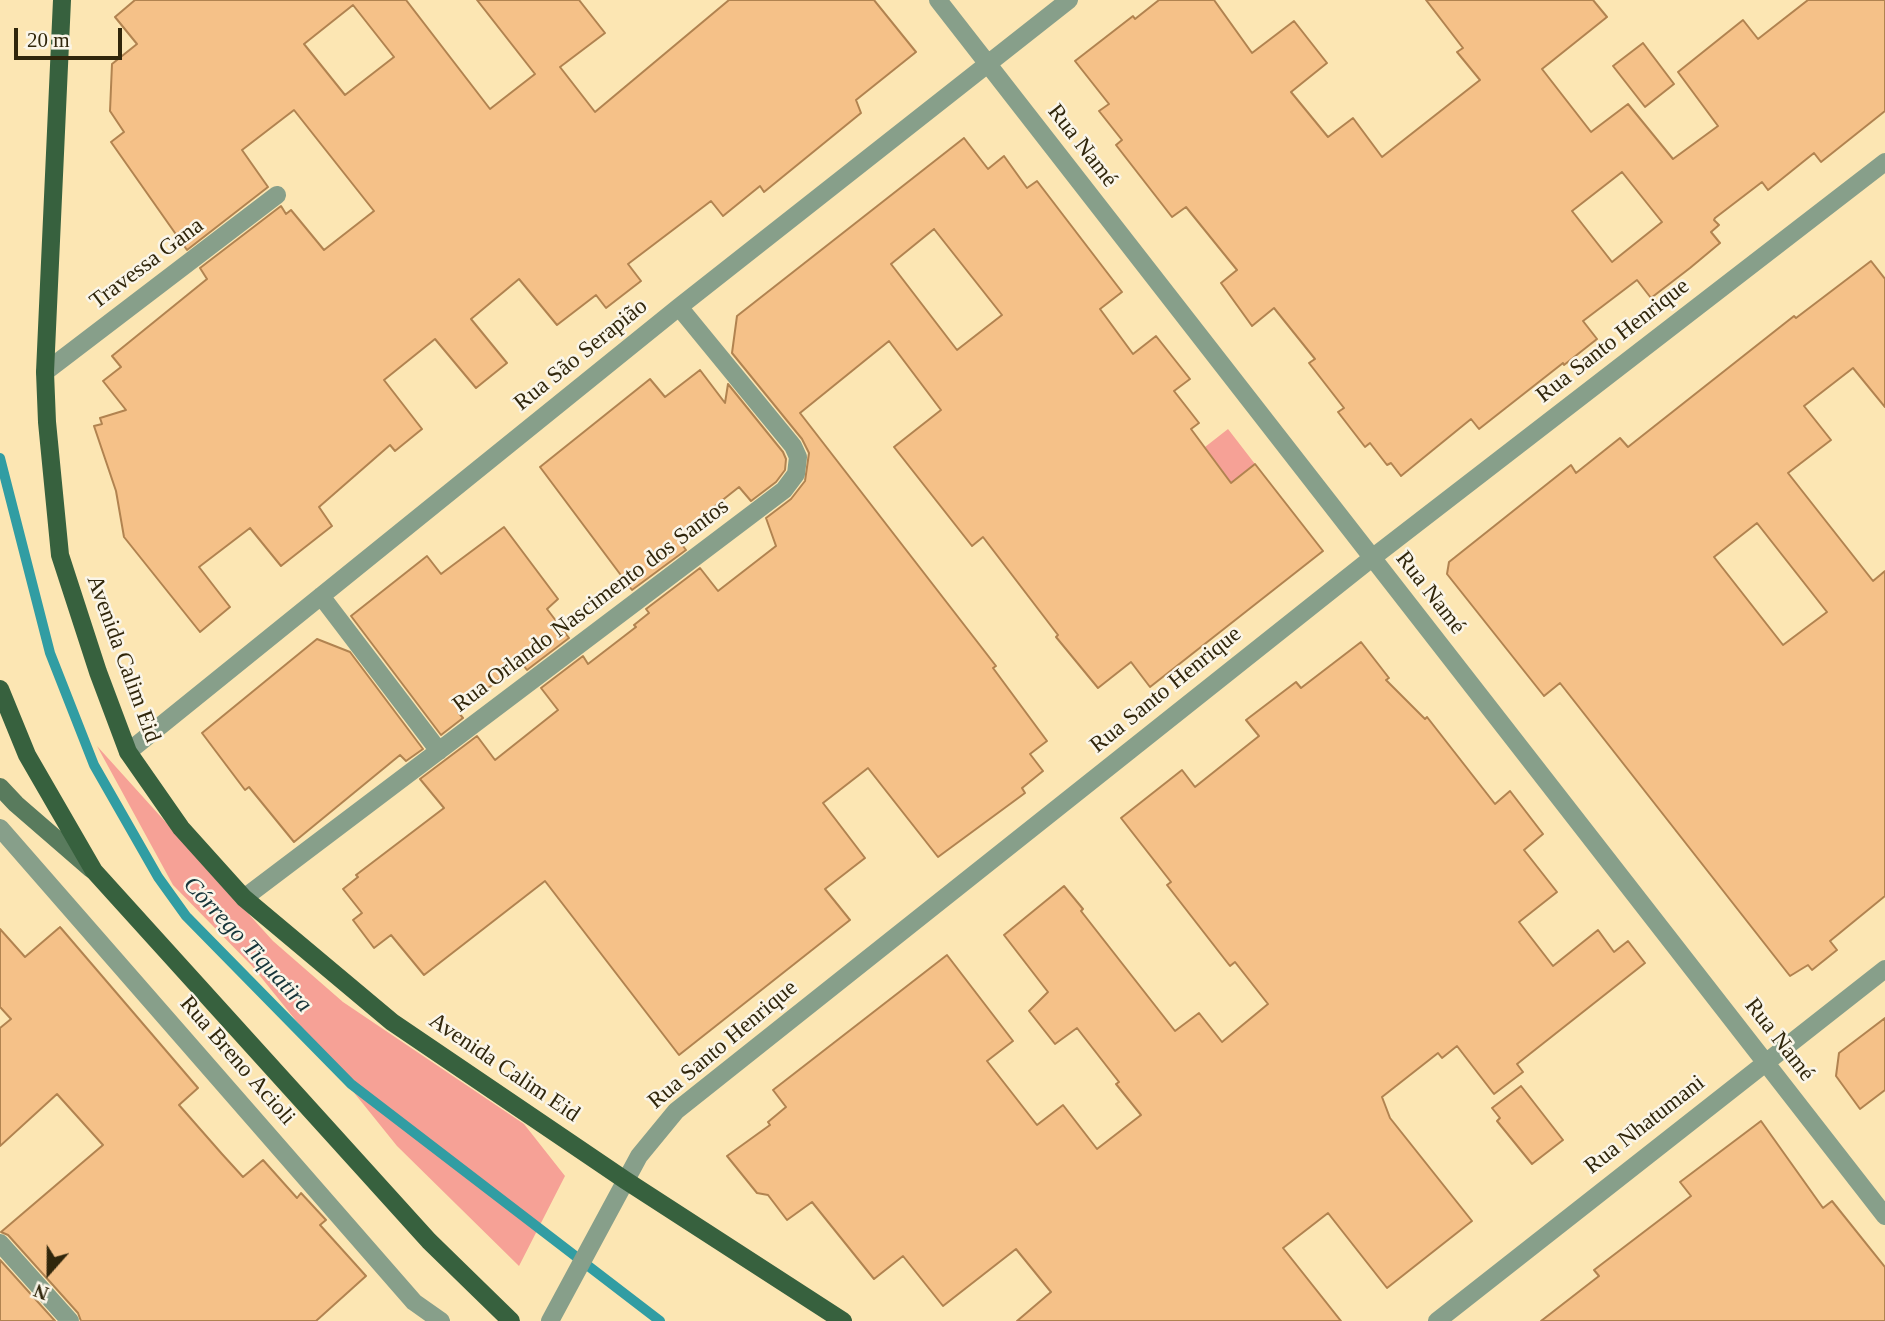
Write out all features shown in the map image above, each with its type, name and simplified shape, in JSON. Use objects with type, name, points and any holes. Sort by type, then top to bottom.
[{"type":"main road","name":"Avenida Calim Eid","points":[[62,0],[46,372],[47,422],[60,555],[98,672],[128,752],[181,828],[244,898],[392,1022],[625,1180],[844,1321]]},
{"type":"main road","points":[[0,689],[27,755],[94,871],[429,1241],[511,1321]]},
{"type":"street","name":"Rua Namé","points":[[939,0],[1885,1216]]},
{"type":"street","name":"Rua São Serapião","points":[[128,752],[679,307],[1069,0]]},
{"type":"street","name":"Rua Santo Henrique","points":[[550,1321],[625,1180],[646,1146],[676,1111],[1372,558],[1885,162]]},
{"type":"street","name":"Travessa Gana","points":[[46,372],[277,195]]},
{"type":"street","name":"Rua Orlando Nascimento dos Santos","points":[[244,898],[784,490],[796,474],[798,457],[793,446],[679,307]]},
{"type":"street","points":[[321,596],[439,751]]},
{"type":"street","points":[[0,787],[94,871]]},
{"type":"street","name":"Rua Breno Acioli","points":[[0,828],[414,1302],[441,1321]]},
{"type":"street","name":"Rua Nhatumani","points":[[1437,1321],[1885,969]]},
{"type":"street","points":[[0,1243],[70,1321]]},
{"type":"shaded area","points":[[1228,429],[1255,464],[1231,483],[1205,447]]},
{"type":"shaded area","points":[[97,746],[273,941],[343,1002],[524,1124],[565,1176],[519,1266],[397,1146],[252,966],[173,885]]},
{"type":"building","points":[[135,0],[406,0],[490,109],[535,74],[477,0],[579,0],[605,33],[560,67],[595,112],[729,0],[874,0],[916,52],[856,100],[861,113],[764,192],[760,186],[723,216],[711,201],[628,264],[641,281],[606,308],[596,295],[557,325],[519,279],[471,319],[507,363],[476,388],[435,339],[384,380],[422,429],[395,451],[390,445],[319,507],[332,526],[281,566],[250,528],[199,567],[230,607],[200,632],[124,537],[116,491],[94,426],[102,424],[100,418],[126,410],[103,381],[121,367],[112,356],[207,279],[200,268],[281,206],[286,214],[291,210],[324,250],[374,211],[294,110],[242,150],[268,187],[187,250],[111,142],[124,132],[110,111],[112,64],[137,44],[115,17]],"holes":[[[353,5],[394,57],[345,95],[304,44]]]},
{"type":"building","points":[[1159,0],[1214,0],[1252,53],[1294,21],[1327,63],[1291,92],[1328,137],[1353,118],[1382,157],[1480,80],[1457,52],[1463,48],[1426,0],[1593,0],[1607,17],[1542,69],[1591,132],[1628,104],[1673,159],[1718,126],[1678,72],[1743,20],[1758,39],[1808,0],[1885,0],[1885,111],[1821,162],[1814,153],[1768,190],[1762,182],[1715,218],[1719,225],[1711,232],[1720,243],[1690,268],[1651,298],[1637,280],[1583,321],[1597,339],[1479,429],[1471,419],[1401,476],[1391,463],[1387,465],[1370,443],[1365,447],[1338,412],[1344,408],[1309,363],[1315,359],[1274,308],[1252,326],[1221,283],[1237,270],[1186,207],[1172,217],[1116,145],[1122,140],[1099,111],[1109,104],[1075,61],[1133,16],[1135,19]],"holes":[[[1622,172],[1662,222],[1612,262],[1572,211]]]},
{"type":"building","points":[[1643,43],[1674,84],[1645,107],[1613,66]]},
{"type":"building","points":[[964,138],[988,169],[1004,156],[1027,188],[1037,181],[1122,292],[1100,309],[1133,354],[1156,336],[1190,379],[1174,391],[1199,423],[1191,429],[1231,483],[1255,464],[1323,551],[1150,687],[1131,662],[1098,688],[1056,637],[1058,635],[983,537],[972,546],[894,447],[941,410],[889,341],[800,413],[996,666],[993,668],[1047,741],[1030,754],[1043,771],[1022,788],[1025,793],[938,857],[868,768],[823,803],[865,858],[825,889],[850,920],[679,1055],[545,881],[424,975],[391,935],[374,948],[353,920],[362,913],[343,889],[358,877],[356,875],[444,808],[420,779],[477,736],[495,760],[558,710],[541,688],[583,656],[588,664],[636,627],[634,625],[649,613],[646,609],[700,568],[718,591],[776,546],[766,518],[791,499],[805,481],[809,453],[802,439],[732,353],[737,316]],"holes":[[[934,229],[1002,315],[957,350],[891,264]]]},
{"type":"building","points":[[1871,261],[1885,279],[1885,407],[1853,368],[1804,406],[1831,440],[1788,473],[1873,581],[1885,571],[1885,896],[1830,941],[1837,950],[1812,970],[1808,965],[1790,976],[1560,683],[1544,696],[1447,574],[1449,562],[1571,465],[1576,473],[1620,438],[1628,447],[1794,316],[1796,318]],"holes":[[[1757,523],[1827,612],[1783,645],[1714,557]]]},
{"type":"building","points":[[700,370],[725,403],[728,384],[783,452],[786,459],[785,470],[776,482],[751,501],[739,487],[677,538],[686,550],[632,590],[540,467],[650,379],[665,397]]},
{"type":"building","points":[[504,527],[558,599],[547,609],[569,638],[527,670],[521,662],[458,712],[463,718],[441,735],[351,616],[427,556],[441,574]]},
{"type":"building","points":[[317,639],[350,652],[423,749],[406,761],[400,755],[294,842],[249,787],[245,790],[202,733]]},
{"type":"building","points":[[1361,642],[1389,678],[1386,680],[1425,719],[1427,717],[1495,804],[1510,791],[1543,834],[1524,850],[1557,892],[1519,922],[1553,966],[1598,930],[1614,952],[1628,941],[1645,963],[1517,1064],[1523,1072],[1494,1094],[1457,1046],[1442,1058],[1438,1053],[1382,1097],[1390,1118],[1472,1221],[1387,1288],[1328,1213],[1283,1248],[1341,1321],[1017,1321],[1051,1292],[1016,1249],[943,1306],[903,1256],[874,1279],[812,1202],[787,1220],[768,1195],[757,1193],[727,1156],[770,1125],[768,1122],[786,1107],[773,1090],[947,955],[1013,1041],[987,1061],[1037,1125],[1063,1105],[1097,1149],[1141,1115],[1077,1028],[1055,1044],[1029,1011],[1048,992],[1004,935],[1064,886],[1175,1031],[1199,1013],[1222,1042],[1268,1004],[1235,962],[1230,966],[1167,885],[1171,882],[1121,818],[1182,770],[1195,787],[1259,736],[1246,720],[1296,682],[1301,688]]},
{"type":"building","points":[[60,927],[198,1088],[179,1105],[243,1177],[263,1160],[297,1198],[301,1193],[326,1220],[320,1225],[366,1276],[316,1321],[81,1321],[78,1313],[8,1235],[1,1232],[103,1145],[57,1094],[0,1146],[0,1028],[11,1019],[0,1007],[0,929],[25,957]]},
{"type":"building","points":[[1885,1018],[1885,1090],[1860,1109],[1836,1076],[1839,1053]]},
{"type":"building","points":[[1521,1086],[1563,1140],[1532,1164],[1497,1121],[1500,1118],[1492,1108]]},
{"type":"building","points":[[1761,1121],[1823,1208],[1832,1201],[1885,1267],[1885,1321],[1541,1321],[1599,1276],[1594,1270],[1691,1196],[1680,1182]]},
{"type":"building","points":[[0,1260],[55,1321],[0,1321]]},
{"type":"waterway","name":"Córrego Tiquatira","points":[[0,458],[50,653],[94,765],[158,877],[186,916],[351,1084],[660,1321]]}]
